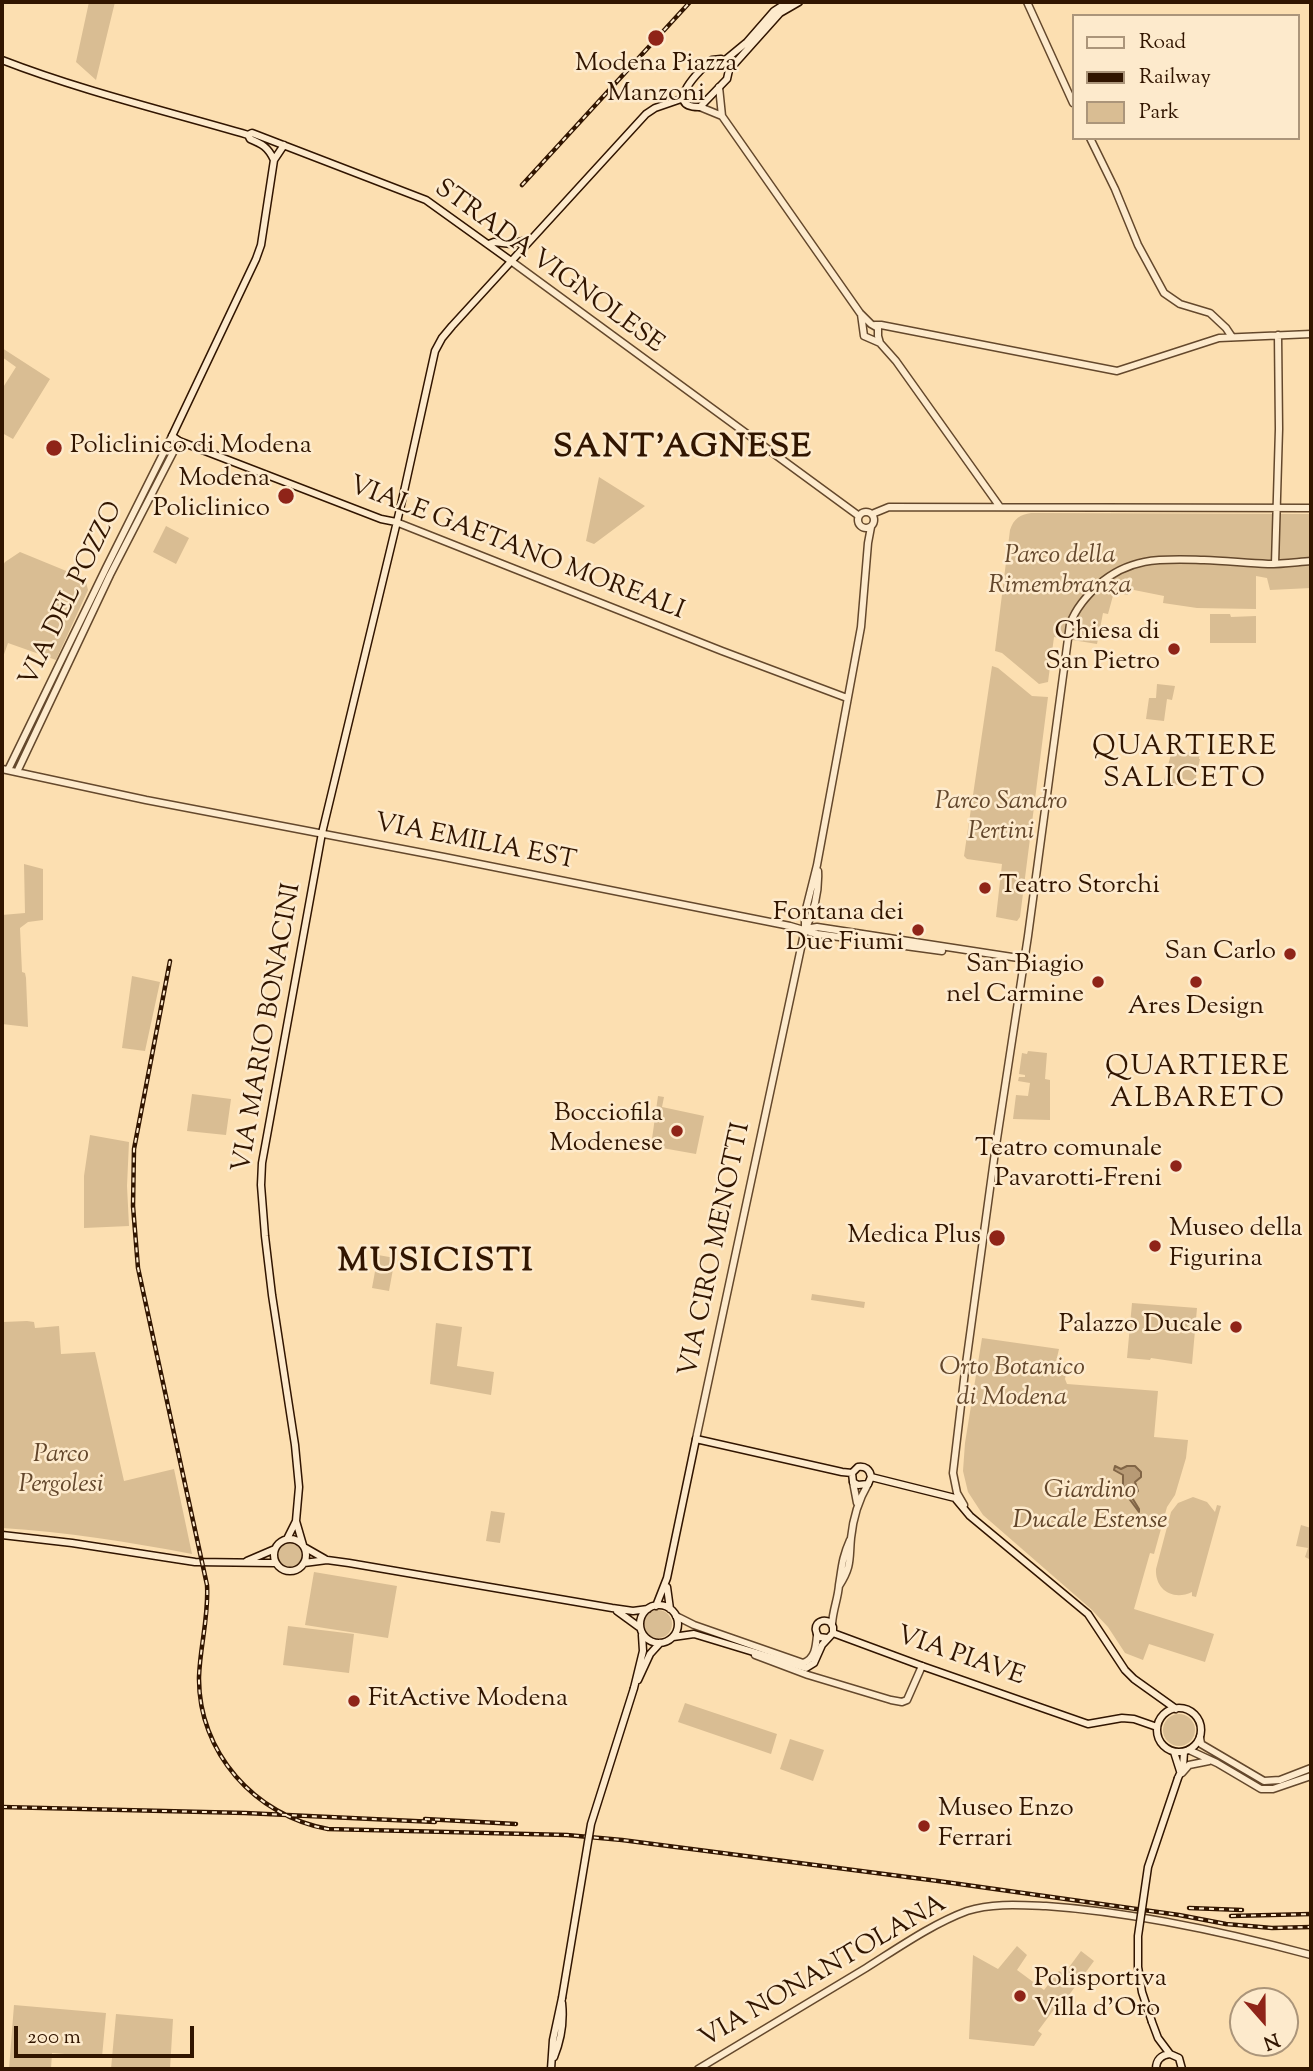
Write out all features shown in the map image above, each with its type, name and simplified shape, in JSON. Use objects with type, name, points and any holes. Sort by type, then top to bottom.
[{"type":"street","points":[[724,61],[747,42],[775,11],[788,2]]},
{"type":"street","points":[[700,107],[729,74],[729,69],[780,13],[799,2]]},
{"type":"street","points":[[1027,2],[1072,101]]},
{"type":"street","points":[[722,116],[690,106],[684,98],[686,87],[707,64],[718,58],[724,61],[729,69]]},
{"type":"street","name":"STRADA VIGNOLESE","points":[[2,60],[97,93],[248,135],[252,133],[426,200],[859,516]]},
{"type":"street","points":[[719,87],[722,116],[999,507]]},
{"type":"street","name":"VIA MARIO BONACINI","points":[[303,1546],[296,1521],[299,1487],[272,1295],[261,1185],[262,1163],[322,833],[438,345],[452,326],[650,111],[684,98]]},
{"type":"street","points":[[248,135],[250,139],[264,145],[274,160],[284,145]]},
{"type":"street","points":[[1091,140],[1164,293],[1180,304],[1210,313],[1232,337]]},
{"type":"street","name":"VIA DEL POZZO","points":[[17,772],[42,710],[256,259],[261,245],[274,160]]},
{"type":"street","points":[[489,244],[511,244],[532,239]]},
{"type":"street","points":[[894,328],[877,338],[865,337],[863,332],[870,326],[894,328],[1117,371],[1208,340],[1311,334]]},
{"type":"street","points":[[1275,564],[1279,429],[1278,335]]},
{"type":"street","name":"VIALE GAETANO MOREALI","points":[[172,436],[179,441],[381,519],[396,522],[847,698]]},
{"type":"street","name":"VIA DEL POZZO","points":[[107,573],[179,441]]},
{"type":"street","points":[[868,543],[858,523],[859,516],[865,512],[872,514],[889,507],[1311,508]]},
{"type":"street","points":[[861,527],[871,527],[875,521],[872,514]]},
{"type":"street","name":"VIA CIRO MENOTTI","points":[[656,1606],[667,1578],[805,929],[805,913],[817,865],[861,628],[871,527]]},
{"type":"street","points":[[981,1525],[960,1499],[953,1473],[1068,633],[1076,610],[1092,591],[1114,573],[1144,561],[1166,559],[1275,564],[1311,561]]},
{"type":"street","name":"VIA DEL POZZO","points":[[5,770],[42,710]]},
{"type":"street","name":"VIA EMILIA EST","points":[[5,770],[805,929],[817,934],[942,951]]},
{"type":"street","points":[[805,929],[822,928],[1025,959]]},
{"type":"street","points":[[696,1439],[852,1473]]},
{"type":"street","points":[[723,1644],[738,1646],[806,1668],[814,1663],[827,1638],[833,1633],[833,1607],[839,1586],[840,1568],[851,1539],[857,1503],[869,1480],[869,1471],[864,1467],[858,1467],[852,1473]]},
{"type":"street","points":[[852,1473],[857,1503]]},
{"type":"street","points":[[869,1480],[956,1498],[965,1511],[1088,1614],[1129,1674],[1176,1709]]},
{"type":"street","points":[[853,1482],[862,1486],[869,1480]]},
{"type":"street","name":"VIA MARIO BONACINI","points":[[287,1539],[296,1521]]},
{"type":"street","points":[[2,1535],[195,1562],[275,1563]]},
{"type":"street","points":[[303,1546],[306,1555],[299,1569],[288,1572],[275,1563],[275,1549],[287,1539],[295,1539],[327,1560]]},
{"type":"street","points":[[246,1561],[275,1549]]},
{"type":"street","points":[[304,1563],[327,1560],[633,1611],[663,1606],[694,1625],[803,1663],[813,1655],[816,1626],[833,1607]]},
{"type":"street","name":"VIA CIRO MENOTTI","points":[[667,1578],[670,1609]]},
{"type":"street","points":[[612,1608],[650,1641],[660,1643]]},
{"type":"street","points":[[552,2065],[553,2040],[587,1841],[634,1688],[643,1651],[642,1615],[648,1609]]},
{"type":"street","points":[[673,1637],[677,1629],[676,1616]]},
{"type":"street","points":[[821,1621],[826,1620],[832,1624]]},
{"type":"street","name":"VIA PIAVE","points":[[833,1633],[1075,1719],[1094,1724],[1122,1718],[1134,1719],[1157,1727]]},
{"type":"street","points":[[634,1688],[650,1654],[660,1643],[673,1637],[694,1634],[808,1675],[902,1702],[907,1700],[922,1666]]},
{"type":"street","points":[[817,1635],[827,1638]]},
{"type":"street","points":[[1311,1768],[1280,1780],[1261,1780],[1201,1744],[1201,1729],[1197,1717],[1185,1709],[1164,1714],[1157,1727],[1160,1742],[1167,1748],[1174,1752],[1187,1751],[1217,1763],[1261,1789],[1283,1787],[1311,1776]]},
{"type":"street","points":[[1160,2058],[1158,2038],[1142,1992],[1138,1967],[1138,1936],[1148,1867],[1187,1751],[1200,1737]]},
{"type":"street","points":[[1174,1752],[1179,1775]]},
{"type":"street","points":[[1179,1775],[1189,1765],[1211,1761]]},
{"type":"street","name":"VIA NONANTOLANA","points":[[698,2069],[902,1946],[969,1911],[1008,1905],[1075,1908],[1247,1937],[1311,1955]]},
{"type":"street","points":[[1158,2038],[1170,2054],[1181,2060],[1182,2069]]},
{"type":"street","points":[[1156,2069],[1160,2058],[1170,2054]]},
{"type":"green space","points":[[89,2],[115,2],[96,80],[76,62]]},
{"type":"green space","points":[[2,348],[50,379],[13,439],[2,433],[2,389],[16,367],[2,357]]},
{"type":"green space","points":[[599,477],[645,506],[594,544],[586,541]]},
{"type":"green space","name":"Parco della Rimembranza","points":[[1031,513],[1311,514],[1311,588],[1270,590],[1267,578],[1256,576],[1256,609],[1197,608],[1163,603],[1164,596],[1129,589],[1128,595],[1114,592],[1108,614],[1103,613],[1097,644],[1054,637],[1048,682],[1039,684],[1002,653],[995,651],[1010,530],[1018,518]]},
{"type":"green space","points":[[166,526],[189,538],[176,564],[153,552]]},
{"type":"green space","points":[[20,552],[81,577],[86,582],[88,590],[56,660],[8,643],[2,660],[2,567]]},
{"type":"green space","points":[[1210,614],[1256,616],[1256,643],[1210,643]]},
{"type":"green space","name":"Parco Sandro Pertini","points":[[992,666],[1032,696],[1048,697],[1020,917],[1017,921],[996,917],[1002,864],[967,859],[964,856]]},
{"type":"green space","points":[[1157,684],[1175,686],[1172,700],[1167,699],[1164,721],[1146,719],[1149,698],[1156,698]]},
{"type":"green space","points":[[1172,750],[1194,753],[1195,750],[1200,751],[1195,781],[1183,779],[1181,786],[1164,781]]},
{"type":"green space","points":[[24,864],[43,869],[43,920],[28,922],[20,928],[28,1027],[2,1024],[2,915],[25,913]]},
{"type":"green space","points":[[132,976],[160,982],[145,1051],[122,1048]]},
{"type":"green space","points":[[1028,1051],[1047,1053],[1045,1079],[1050,1080],[1050,1120],[1013,1119],[1016,1095],[1028,1096],[1030,1083],[1018,1081],[1019,1077],[1025,1077],[1019,1074],[1022,1053],[1027,1054]]},
{"type":"green space","points":[[192,1094],[231,1099],[226,1135],[187,1131]]},
{"type":"green space","name":"Bocciofila Modenese","points":[[658,1096],[664,1097],[662,1107],[704,1116],[696,1154],[651,1146]]},
{"type":"green space","points":[[90,1135],[129,1142],[129,1226],[84,1228],[84,1176]]},
{"type":"green space","points":[[378,1255],[395,1258],[389,1291],[372,1288]]},
{"type":"green space","points":[[812,1294],[865,1302],[864,1308],[811,1300]]},
{"type":"green space","points":[[1132,1303],[1197,1308],[1192,1364],[1151,1358],[1127,1358]]},
{"type":"green space","name":"Parco Pergolesi","points":[[2,1310],[3,1322],[34,1322],[35,1328],[59,1326],[61,1354],[95,1352],[124,1481],[174,1469],[192,1554],[97,1538],[2,1528]]},
{"type":"green space","points":[[436,1323],[462,1327],[457,1366],[494,1372],[491,1395],[430,1384]]},
{"type":"green space","name":"Giardino Ducale Estense","points":[[982,1338],[1059,1349],[1055,1366],[1067,1369],[1067,1384],[1158,1391],[1154,1437],[1188,1440],[1186,1458],[1175,1495],[1167,1507],[1154,1554],[1150,1553],[1134,1609],[1214,1634],[1205,1662],[1149,1644],[1143,1660],[1125,1653],[1108,1627],[1091,1609],[983,1515],[968,1492],[963,1471]]},
{"type":"green space","points":[[1193,1497],[1207,1502],[1215,1512],[1217,1505],[1221,1506],[1196,1597],[1192,1596],[1192,1592],[1178,1595],[1166,1592],[1156,1576],[1171,1512],[1178,1503]]},
{"type":"green space","points":[[491,1511],[505,1513],[500,1543],[486,1541]]},
{"type":"green space","points":[[1301,1525],[1311,1528],[1311,1560],[1305,1557],[1308,1548],[1296,1546]]},
{"type":"green space","points":[[290,1541],[300,1545],[304,1555],[300,1565],[290,1569],[280,1565],[276,1555],[280,1545]]},
{"type":"green space","points":[[314,1572],[397,1586],[388,1638],[305,1625]]},
{"type":"green space","points":[[658,1610],[668,1614],[672,1624],[668,1634],[658,1638],[648,1634],[644,1624],[648,1614]]},
{"type":"green space","points":[[288,1626],[354,1634],[349,1673],[283,1665]]},
{"type":"green space","points":[[685,1703],[777,1734],[771,1754],[678,1722]]},
{"type":"green space","points":[[1179,1714],[1190,1719],[1195,1730],[1190,1741],[1179,1746],[1168,1741],[1163,1730],[1168,1719]]},
{"type":"green space","points":[[790,1739],[824,1750],[813,1781],[780,1769]]},
{"type":"green space","name":"Polisportiva Villa d’Oro","points":[[1017,1946],[1027,1955],[1017,1970],[1044,1990],[1059,1971],[1064,1974],[1081,1951],[1094,1961],[1058,2010],[1055,2008],[1038,2031],[1042,2034],[1034,2046],[969,2039],[973,1955],[998,1969]]},
{"type":"green space","points":[[14,2005],[106,2013],[102,2057],[52,2053],[51,2069],[9,2069]]},
{"type":"green space","points":[[116,2014],[173,2019],[170,2069],[111,2069]]},
{"type":"shaded area","points":[[1115,1466],[1121,1469],[1135,1466],[1141,1472],[1141,1477],[1135,1482],[1138,1491],[1131,1492],[1139,1512],[1125,1493],[1123,1475],[1114,1470]]},
{"type":"railway","points":[[522,185],[690,2]]},
{"type":"railway","points":[[170,961],[134,1149],[133,1206],[138,1268],[207,1585],[199,1677],[201,1705],[208,1731],[220,1755],[255,1795],[301,1822],[328,1829],[567,1835],[622,1840],[938,1881],[1226,1924],[1272,1928],[1311,1927]]},
{"type":"railway","points":[[2,1807],[245,1813],[435,1822]]},
{"type":"railway","points":[[425,1819],[516,1824]]},
{"type":"railway","points":[[1189,1908],[1242,1910]]},
{"type":"railway","points":[[1231,1916],[1311,1914]]},
{"type":"place","name":"Modena Piazza Manzoni","points":[[656,38]]},
{"type":"place","name":"Policlinico di Modena","points":[[54,448]]},
{"type":"place","name":"Modena Policlinico","points":[[286,496]]},
{"type":"place","name":"Chiesa di San Pietro","points":[[1174,649]]},
{"type":"place","name":"Teatro Storchi","points":[[985,888]]},
{"type":"place","name":"Fontana dei Due Fiumi","points":[[918,930]]},
{"type":"place","name":"San Carlo","points":[[1290,954]]},
{"type":"place","name":"San Biagio nel Carmine","points":[[1098,982]]},
{"type":"place","name":"Ares Design","points":[[1196,982]]},
{"type":"place","name":"Bocciofila Modenese","points":[[677,1131]]},
{"type":"place","name":"Teatro comunale Pavarotti-Freni","points":[[1176,1166]]},
{"type":"place","name":"Medica Plus","points":[[997,1238]]},
{"type":"place","name":"Museo della Figurina","points":[[1155,1246]]},
{"type":"place","name":"Palazzo Ducale","points":[[1236,1327]]},
{"type":"place","name":"FitActive Modena","points":[[354,1701]]},
{"type":"place","name":"Museo Enzo Ferrari","points":[[924,1826]]},
{"type":"place","name":"Polisportiva Villa d’Oro","points":[[1020,1996]]},
{"type":"district","name":"SANT'AGNESE","points":[[683,450]]},
{"type":"district","name":"QUARTIERE SALICETO","points":[[1185,765]]},
{"type":"district","name":"QUARTIERE ALBARETO","points":[[1198,1085]]},
{"type":"district","name":"MUSICISTI","points":[[436,1264]]},
{"type":"park label","name":"Orto Botanico di Modena","points":[[1012,1385]]}]
